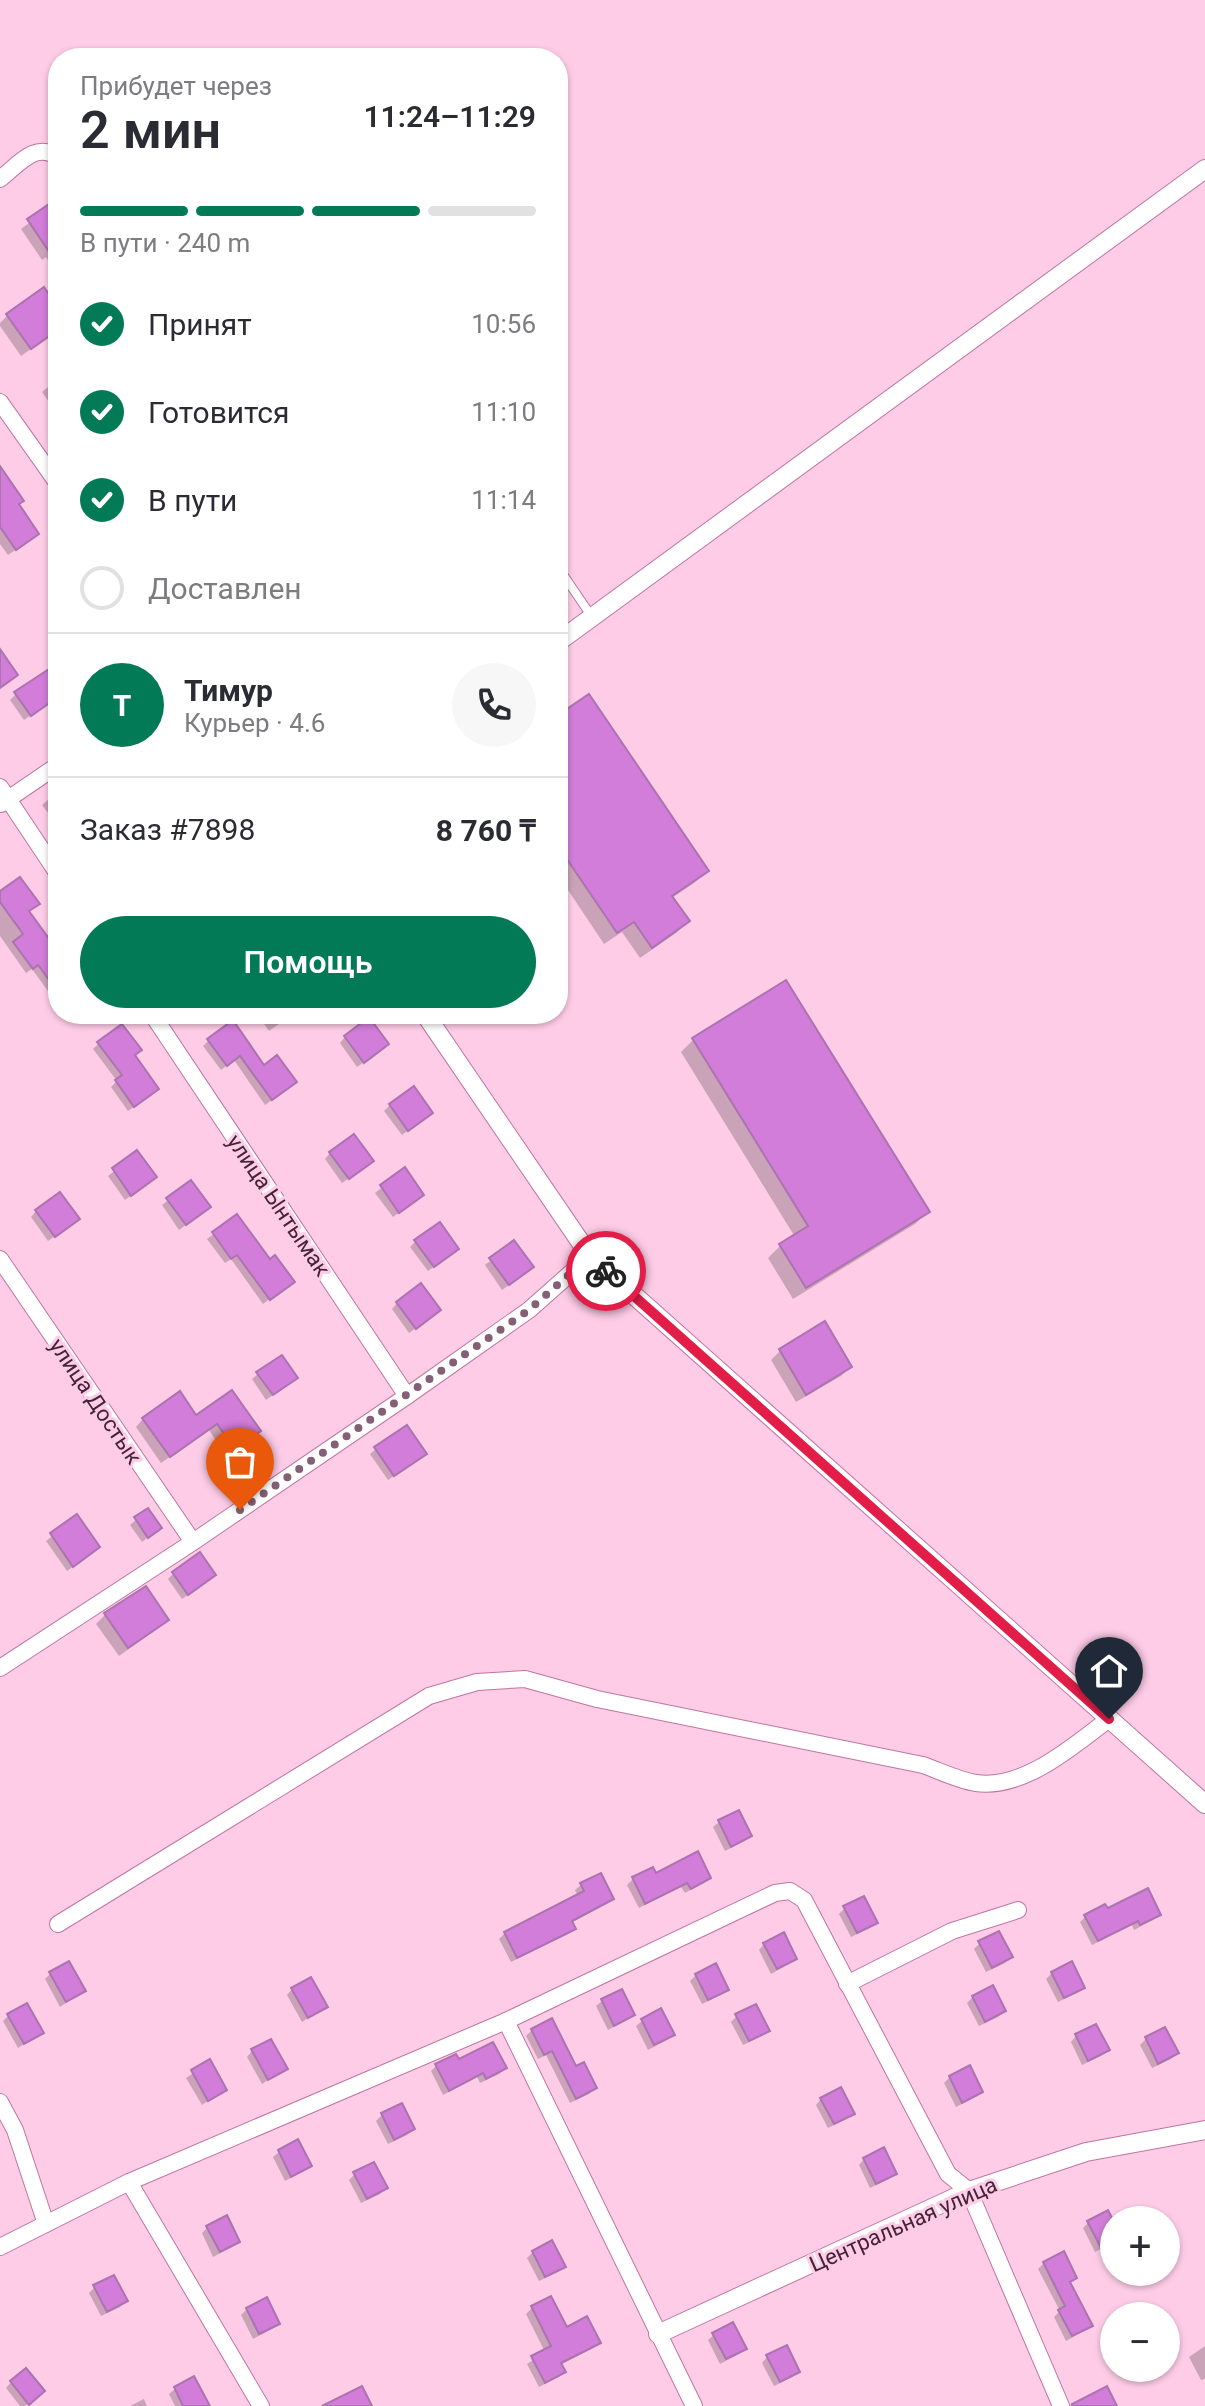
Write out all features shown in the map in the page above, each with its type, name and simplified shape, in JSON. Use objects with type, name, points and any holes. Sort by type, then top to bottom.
[{"type":"street","points":[[0,179],[34,152],[48,152]]},
{"type":"street","points":[[568,635],[1205,169]]},
{"type":"street","points":[[0,402],[48,470]]},
{"type":"street","points":[[48,771],[3,797],[48,860]]},
{"type":"street","name":"улица Ынтымак","points":[[159,1024],[407,1396]]},
{"type":"street","points":[[432,1024],[590,1256],[1205,1804]]},
{"type":"street","points":[[0,1668],[193,1542],[407,1396],[529,1310],[590,1256]]},
{"type":"street","name":"улица Достык","points":[[0,1259],[193,1542]]},
{"type":"street","points":[[58,1924],[429,1696],[477,1682],[525,1679],[597,1699],[923,1765],[974,1783],[1003,1782],[1049,1763],[1109,1719]]},
{"type":"street","points":[[0,2247],[129,2182],[506,2021],[775,1893],[790,1891],[804,1900],[948,2174],[969,2191],[1061,2406]]},
{"type":"street","points":[[847,1984],[952,1931],[1018,1910]]},
{"type":"street","points":[[506,2021],[694,2406]]},
{"type":"street","points":[[0,2102],[15,2130],[46,2224]]},
{"type":"street","name":"Центральная улица","points":[[658,2334],[969,2191],[1086,2152],[1205,2130]]},
{"type":"street","points":[[129,2182],[261,2406]]},
{"type":"lane","points":[[568,582],[593,618]]},
{"type":"building","points":[[48,205],[48,250],[27,219]]},
{"type":"building","points":[[44,287],[48,293],[48,337],[31,349],[6,314]]},
{"type":"building","points":[[0,466],[24,501],[19,504],[39,534],[16,550],[0,527]]},
{"type":"building","points":[[0,649],[18,675],[0,688]]},
{"type":"building","points":[[48,670],[48,704],[31,716],[14,692]]},
{"type":"building","points":[[589,694],[709,871],[672,896],[690,921],[652,948],[634,922],[617,933],[568,861],[568,708]]},
{"type":"building","points":[[20,877],[40,904],[29,911],[48,937],[48,978],[38,965],[33,969],[13,942],[23,934],[0,902],[0,891]]},
{"type":"building","points":[[786,980],[930,1212],[806,1288],[779,1244],[808,1226],[692,1038]]},
{"type":"building","points":[[122,1024],[142,1050],[135,1055],[159,1089],[134,1107],[115,1080],[122,1075],[97,1042]]},
{"type":"building","points":[[228,1024],[236,1024],[264,1065],[277,1055],[297,1082],[272,1100],[240,1056],[227,1066],[207,1039]]},
{"type":"building","points":[[360,1024],[374,1024],[389,1044],[364,1063],[344,1036]]},
{"type":"building","points":[[414,1086],[433,1113],[408,1131],[389,1104]]},
{"type":"building","points":[[354,1134],[374,1161],[349,1179],[329,1152]]},
{"type":"building","points":[[137,1150],[157,1177],[131,1196],[112,1168]]},
{"type":"building","points":[[405,1167],[424,1195],[399,1213],[380,1185]]},
{"type":"building","points":[[191,1180],[211,1207],[186,1225],[166,1198]]},
{"type":"building","points":[[60,1192],[80,1219],[55,1237],[35,1210]]},
{"type":"building","points":[[237,1214],[270,1259],[275,1255],[295,1282],[270,1300],[237,1255],[231,1259],[212,1232]]},
{"type":"building","points":[[440,1222],[459,1249],[434,1267],[414,1240]]},
{"type":"building","points":[[514,1240],[534,1267],[509,1285],[489,1258]]},
{"type":"building","points":[[421,1283],[441,1310],[416,1329],[396,1302]]},
{"type":"building","points":[[825,1321],[852,1367],[806,1395],[779,1349]]},
{"type":"building","points":[[282,1355],[298,1378],[273,1395],[256,1372]]},
{"type":"building","points":[[232,1390],[261,1431],[235,1449],[217,1424],[170,1457],[142,1418],[180,1391],[196,1415]]},
{"type":"building","points":[[407,1425],[427,1454],[394,1476],[374,1447]]},
{"type":"building","points":[[148,1508],[162,1528],[148,1538],[134,1517]]},
{"type":"building","points":[[77,1514],[100,1547],[73,1567],[50,1533]]},
{"type":"building","points":[[200,1552],[216,1575],[188,1595],[172,1572]]},
{"type":"building","points":[[146,1586],[169,1620],[128,1648],[104,1613]]},
{"type":"building","points":[[739,1810],[752,1836],[731,1847],[718,1820]]},
{"type":"building","points":[[698,1851],[711,1878],[691,1889],[687,1883],[645,1904],[632,1877],[653,1867],[656,1873]]},
{"type":"building","points":[[601,1873],[614,1899],[572,1921],[576,1929],[517,1958],[504,1932],[584,1891],[580,1883]]},
{"type":"building","points":[[1148,1888],[1161,1915],[1140,1925],[1138,1921],[1098,1941],[1084,1915],[1105,1904],[1108,1908]]},
{"type":"building","points":[[864,1896],[878,1923],[857,1933],[843,1906]]},
{"type":"building","points":[[999,1931],[1013,1957],[992,1968],[978,1941]]},
{"type":"building","points":[[784,1932],[797,1959],[777,1969],[763,1943]]},
{"type":"building","points":[[69,1961],[86,1991],[66,2002],[49,1972]]},
{"type":"building","points":[[1072,1961],[1085,1988],[1064,1998],[1051,1972]]},
{"type":"building","points":[[716,1963],[729,1990],[708,2000],[695,1974]]},
{"type":"building","points":[[311,1977],[328,2007],[308,2018],[291,1988]]},
{"type":"building","points":[[993,1985],[1006,2011],[985,2022],[972,1996]]},
{"type":"building","points":[[622,1989],[635,2015],[614,2026],[601,1999]]},
{"type":"building","points":[[27,2003],[44,2033],[24,2044],[7,2014]]},
{"type":"building","points":[[756,2004],[770,2031],[749,2041],[735,2014]]},
{"type":"building","points":[[661,2008],[675,2035],[654,2045],[641,2019]]},
{"type":"building","points":[[552,2018],[576,2066],[584,2062],[597,2088],[576,2099],[552,2051],[544,2055],[531,2029]]},
{"type":"building","points":[[1096,2024],[1110,2050],[1088,2061],[1075,2034]]},
{"type":"building","points":[[1165,2027],[1179,2053],[1158,2064],[1145,2037]]},
{"type":"building","points":[[271,2039],[288,2069],[268,2080],[251,2049]]},
{"type":"building","points":[[493,2042],[507,2068],[486,2079],[483,2073],[449,2091],[435,2064],[456,2054],[459,2059]]},
{"type":"building","points":[[210,2059],[227,2090],[208,2101],[191,2070]]},
{"type":"building","points":[[970,2065],[983,2092],[962,2103],[949,2076]]},
{"type":"building","points":[[841,2087],[855,2114],[834,2124],[820,2098]]},
{"type":"building","points":[[402,2103],[415,2129],[394,2140],[381,2113]]},
{"type":"building","points":[[298,2139],[312,2166],[291,2177],[278,2150]]},
{"type":"building","points":[[884,2147],[897,2174],[876,2184],[863,2158]]},
{"type":"building","points":[[374,2162],[388,2188],[367,2199],[353,2172]]},
{"type":"building","points":[[1100,2214],[1100,2246],[1087,2221]]},
{"type":"building","points":[[227,2215],[240,2242],[220,2252],[206,2226]]},
{"type":"building","points":[[552,2240],[566,2267],[545,2277],[532,2251]]},
{"type":"building","points":[[1064,2251],[1077,2278],[1070,2282],[1093,2326],[1072,2336],[1058,2310],[1065,2306],[1043,2262]]},
{"type":"building","points":[[114,2275],[128,2301],[107,2312],[93,2285]]},
{"type":"building","points":[[551,2296],[567,2327],[587,2316],[601,2343],[561,2363],[566,2372],[545,2383],[531,2356],[551,2346],[531,2306]]},
{"type":"building","points":[[267,2297],[280,2324],[259,2334],[246,2308]]},
{"type":"building","points":[[733,2322],[747,2349],[726,2359],[712,2333]]},
{"type":"building","points":[[787,2345],[800,2372],[780,2382],[766,2355]]},
{"type":"building","points":[[26,2368],[45,2391],[29,2405],[10,2381]]},
{"type":"building","points":[[194,2376],[210,2406],[183,2406],[174,2387]]},
{"type":"building","points":[[362,2386],[372,2406],[322,2406]]},
{"type":"building","points":[[1107,2386],[1117,2406],[1072,2406],[1072,2404]]},
{"type":"way so far","points":[[240,1510],[529,1310],[590,1256],[606,1271]]},
{"type":"route","points":[[606,1271],[1109,1719]]}]
